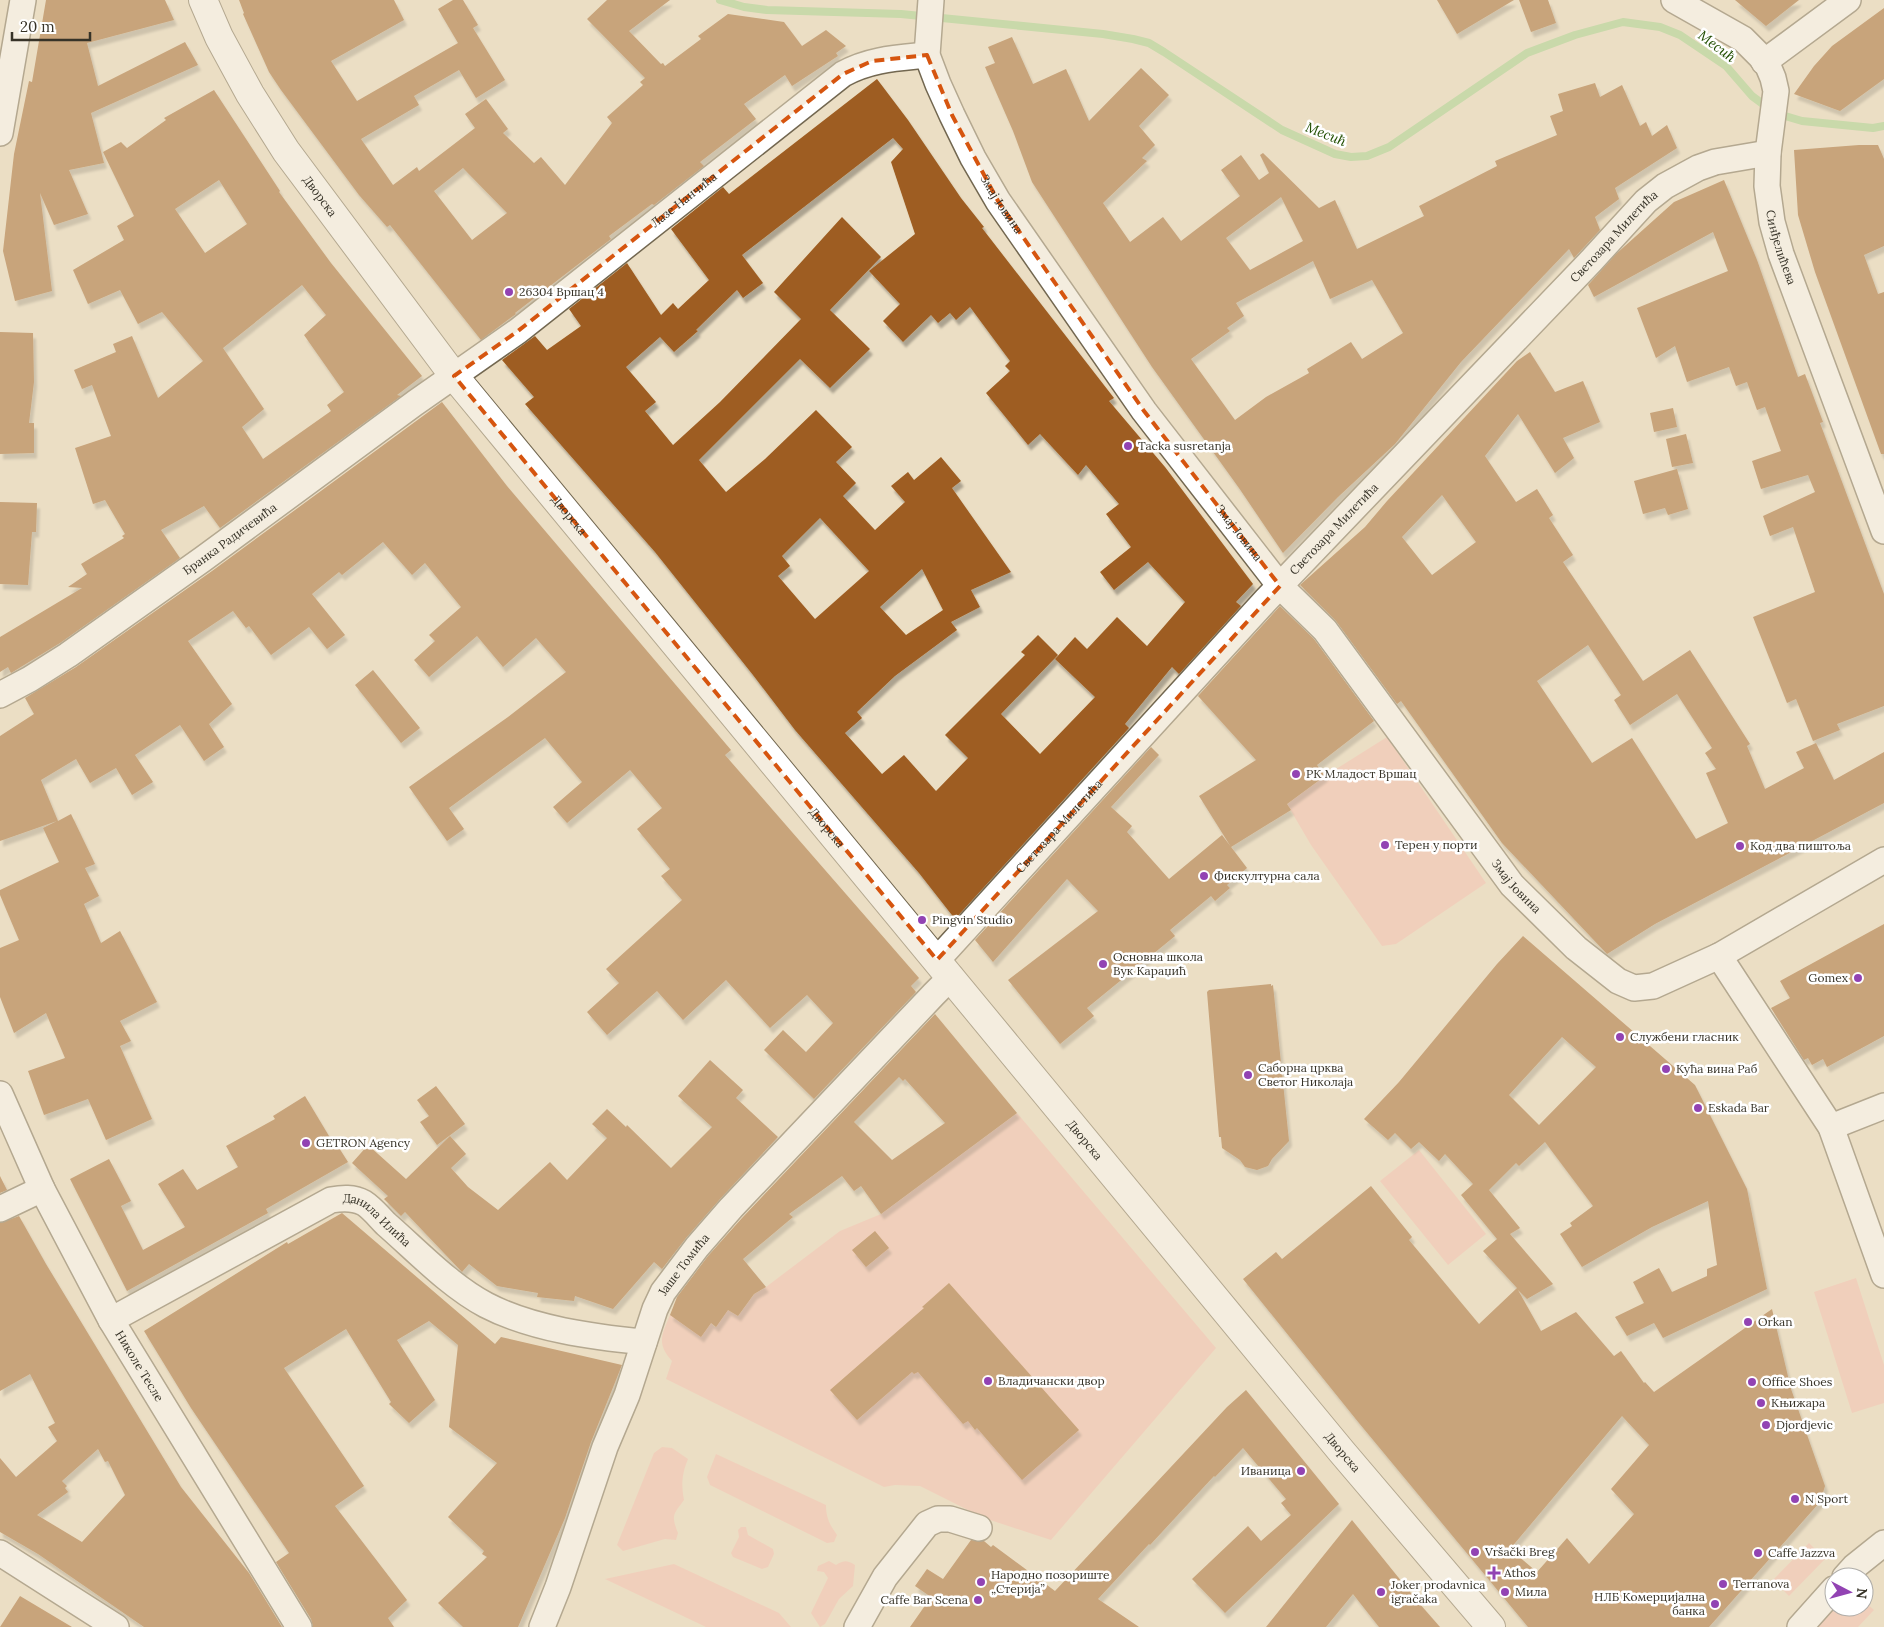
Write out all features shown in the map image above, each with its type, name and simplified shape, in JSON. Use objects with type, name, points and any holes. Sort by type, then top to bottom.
[{"type":"main road","name":"Дворска","points":[[203,0],[219,37],[245,86],[286,151],[454,376],[1342,1452],[1491,1627]]},
{"type":"street","points":[[0,133],[23,0]]},
{"type":"street","name":"Змај Јовина","points":[[931,0],[928,46],[938,84],[973,158],[998,201],[1144,411],[1280,586],[1325,630],[1512,885],[1576,948],[1618,981],[1634,988],[1653,986],[1719,956]]},
{"type":"street","name":"Синђелићева","points":[[1674,0],[1743,39],[1764,62],[1773,78],[1776,91],[1769,143],[1768,203],[1779,246],[1884,531]]},
{"type":"street","points":[[1764,62],[1848,0]]},
{"type":"street","name":"Лазе Нанчића","points":[[454,376],[518,331],[844,74],[857,66],[928,46]]},
{"type":"street","name":"Светозара Милетића","points":[[944,969],[1280,586],[1646,201],[1665,186],[1698,168],[1769,143]]},
{"type":"street","name":"Бранка Радичевића","points":[[0,695],[68,655],[204,559],[454,376]]},
{"type":"street","points":[[1884,860],[1719,956],[1830,1127],[1884,1275]]},
{"type":"street","name":"Јаше Томића","points":[[542,1627],[558,1587],[605,1447],[627,1395],[655,1309],[664,1292],[697,1247],[856,1076],[944,969]]},
{"type":"street","name":"Николе Тесле","points":[[0,1094],[42,1189],[111,1320],[299,1627]]},
{"type":"street","points":[[1830,1127],[1884,1106]]},
{"type":"street","points":[[0,1210],[42,1189]]},
{"type":"street","name":"Данила Илића","points":[[111,1320],[331,1200],[344,1198],[364,1204],[447,1277],[485,1304],[531,1322],[584,1334],[644,1342]]},
{"type":"street","points":[[858,1627],[885,1576],[927,1524],[938,1519],[950,1519],[979,1528]]},
{"type":"street","points":[[1854,1567],[1884,1544]]},
{"type":"street","points":[[0,1553],[116,1627]]},
{"type":"street","points":[[1800,1627],[1824,1600]]},
{"type":"highlighted area","points":[[927,55],[952,115],[998,201],[1144,411],[1280,586],[937,960],[454,376],[518,331],[843,74],[872,61]]},
{"type":"shaded area","name":"Терен у порти","points":[[1387,737],[1486,883],[1396,944],[1382,946],[1311,845],[1287,804],[1325,776]]},
{"type":"shaded area","points":[[1017,1113],[1216,1348],[1051,1540],[984,1518],[920,1486],[895,1485],[884,1487],[666,1379],[672,1361],[664,1349],[662,1339],[670,1315],[711,1323],[715,1327],[728,1310],[738,1316],[754,1294],[840,1231],[881,1214]]},
{"type":"shaded area","points":[[1419,1150],[1486,1234],[1448,1265],[1380,1181]]},
{"type":"shaded area","points":[[1856,1278],[1884,1365],[1884,1403],[1852,1413],[1814,1292]]},
{"type":"shaded area","points":[[662,1447],[672,1448],[688,1459],[683,1479],[684,1500],[674,1515],[674,1522],[678,1533],[676,1540],[665,1539],[623,1551],[617,1545],[654,1453]]},
{"type":"shaded area","points":[[716,1454],[826,1505],[829,1521],[837,1535],[834,1542],[827,1543],[710,1485],[707,1477]]},
{"type":"shaded area","points":[[741,1527],[746,1527],[748,1535],[773,1549],[774,1554],[768,1567],[762,1569],[733,1557],[731,1553],[739,1537],[738,1530]]},
{"type":"shaded area","points":[[1809,1543],[1825,1559],[1789,1596],[1773,1580]]},
{"type":"shaded area","points":[[829,1561],[836,1565],[846,1561],[855,1565],[853,1586],[839,1599],[825,1624],[820,1627],[811,1613],[828,1578],[824,1572],[817,1571],[818,1566]]},
{"type":"shaded area","points":[[674,1564],[779,1613],[791,1627],[706,1627],[605,1579]]},
{"type":"shaded area","points":[[1827,1617],[1867,1617],[1858,1627],[1818,1627]]},
{"type":"building","points":[[46,0],[165,0],[174,20],[87,43],[98,86],[185,42],[198,65],[91,113],[104,163],[69,170],[88,214],[54,225],[40,193],[52,291],[15,301],[3,251],[14,154],[29,81],[32,82]]},
{"type":"building","points":[[239,0],[394,0],[404,20],[331,61],[357,101],[458,43],[438,9],[453,0],[463,0],[478,25],[473,28],[505,80],[476,98],[459,70],[414,96],[419,105],[361,139],[393,185],[417,167],[419,171],[475,128],[465,114],[486,99],[508,129],[503,133],[534,163],[541,157],[565,185],[612,123],[607,117],[643,85],[640,82],[645,78],[587,19],[607,0],[670,0],[629,31],[665,66],[701,39],[698,36],[728,14],[784,22],[802,46],[826,30],[846,46],[836,53],[838,56],[792,86],[785,75],[744,104],[756,119],[700,162],[704,166],[654,205],[652,204],[609,236],[611,239],[481,340],[390,225],[387,227],[359,195],[281,90],[269,72]],"holes":[[[463,168],[507,213],[472,240],[434,191]]]},
{"type":"building","points":[[1437,0],[1514,0],[1457,34]]},
{"type":"building","points":[[1519,0],[1548,0],[1556,23],[1531,32]]},
{"type":"building","points":[[1735,0],[1799,0],[1766,26]]},
{"type":"building","points":[[1884,8],[1884,79],[1840,111],[1794,94],[1814,66],[1832,46]]},
{"type":"building","points":[[1012,37],[1033,84],[1066,69],[1089,121],[1141,68],[1169,95],[1139,126],[1155,145],[1142,158],[1147,161],[1103,203],[1130,242],[1163,217],[1181,241],[1240,196],[1221,170],[1241,155],[1259,180],[1269,173],[1260,155],[1263,153],[1319,208],[1335,200],[1357,249],[1424,216],[1419,206],[1497,166],[1495,161],[1557,135],[1550,116],[1563,111],[1558,94],[1595,83],[1600,97],[1622,85],[1640,126],[1646,122],[1652,136],[1667,125],[1677,148],[1615,188],[1619,199],[1595,217],[1600,230],[1574,258],[1569,249],[1461,362],[1395,444],[1338,497],[1283,553],[1152,367],[1032,182],[1013,131],[985,67],[995,63],[988,47]],"holes":[[[1281,197],[1303,241],[1250,270],[1226,238]],[[1313,261],[1330,299],[1372,280],[1403,333],[1362,359],[1351,342],[1307,369],[1309,373],[1266,397],[1235,420],[1191,359],[1230,331],[1227,328],[1244,316],[1236,303]]]},
{"type":"building","points":[[877,79],[908,120],[961,198],[984,227],[982,228],[1114,398],[1109,401],[1165,467],[1253,584],[1236,602],[1241,606],[1179,674],[1172,667],[1125,724],[1129,728],[955,919],[919,873],[795,730],[655,552],[525,404],[534,397],[502,360],[535,336],[547,350],[581,326],[569,309],[627,263],[661,315],[673,303],[678,309],[709,280],[671,229],[723,187],[729,194]],"holes":[[[893,138],[903,149],[891,162],[915,234],[869,271],[900,304],[883,321],[903,342],[931,315],[938,323],[950,313],[956,320],[970,307],[1010,361],[1005,366],[1010,371],[986,393],[1028,445],[1040,434],[1078,475],[1086,465],[1119,504],[1106,514],[1131,547],[1100,572],[1114,590],[1148,562],[1185,602],[1147,646],[1117,617],[1087,649],[1075,637],[1055,659],[1095,697],[1040,754],[1001,714],[1058,655],[1038,635],[1021,652],[1025,655],[945,735],[968,758],[936,791],[904,755],[882,774],[845,733],[862,718],[857,712],[895,676],[957,630],[951,622],[980,607],[971,590],[1011,572],[952,488],[961,481],[941,457],[914,480],[908,472],[891,486],[905,502],[875,530],[843,496],[856,483],[836,462],[852,447],[816,410],[765,459],[726,492],[699,460],[800,359],[830,388],[870,349],[830,310],[881,257],[842,217],[774,292],[801,319],[720,402],[673,445],[645,411],[656,402],[626,367],[660,337],[674,352],[698,331],[696,330],[737,290],[743,298],[763,283],[742,255]],[[820,518],[869,571],[815,619],[778,576],[790,566],[782,556]],[[922,569],[943,610],[906,635],[880,607]]]},
{"type":"building","points":[[214,90],[279,192],[331,263],[422,376],[397,395],[401,396],[220,528],[204,506],[161,530],[180,558],[60,643],[11,673],[8,667],[0,672],[0,637],[82,588],[68,587],[87,574],[81,564],[124,538],[122,536],[125,534],[105,500],[93,504],[75,448],[111,436],[92,385],[82,389],[74,370],[116,352],[113,344],[132,336],[158,398],[203,361],[162,312],[138,324],[120,290],[88,304],[73,270],[124,240],[117,226],[134,216],[103,152],[121,142],[127,148],[166,120],[164,118]],"holes":[[[219,180],[247,224],[205,253],[175,209]],[[302,285],[326,315],[304,335],[344,392],[327,405],[331,411],[263,459],[242,427],[264,409],[223,348]]]},
{"type":"building","points":[[1878,145],[1884,159],[1884,246],[1864,255],[1878,294],[1884,292],[1884,454],[1881,454],[1815,272],[1798,215],[1794,150]]},
{"type":"building","points":[[1724,180],[1757,260],[1798,377],[1805,374],[1823,422],[1820,423],[1884,594],[1884,706],[1837,724],[1840,730],[1813,741],[1796,699],[1787,703],[1753,617],[1815,592],[1793,527],[1770,536],[1763,516],[1815,492],[1808,475],[1761,489],[1752,461],[1781,451],[1765,407],[1757,410],[1747,382],[1736,386],[1729,367],[1687,382],[1675,346],[1656,358],[1637,308],[1728,271],[1713,232],[1594,297],[1588,285],[1616,254],[1674,202]]},
{"type":"building","points":[[0,332],[33,333],[34,382],[29,423],[34,423],[34,453],[0,454]]},
{"type":"building","points":[[1530,352],[1555,392],[1583,381],[1600,422],[1563,438],[1574,458],[1555,473],[1518,414],[1485,456],[1516,502],[1537,489],[1553,515],[1549,518],[1573,555],[1563,562],[1643,681],[1690,650],[1750,744],[1747,746],[1765,789],[1804,768],[1796,752],[1816,743],[1834,780],[1884,752],[1884,803],[1655,924],[1607,954],[1502,843],[1401,701],[1397,704],[1336,621],[1300,585],[1365,527],[1517,361]],"holes":[[[1442,495],[1476,542],[1432,575],[1402,537]],[[1588,645],[1621,695],[1614,700],[1630,725],[1677,694],[1712,748],[1705,753],[1716,769],[1706,773],[1728,823],[1696,839],[1632,738],[1592,763],[1537,681]]]},
{"type":"building","points":[[442,402],[507,486],[731,750],[725,755],[919,978],[911,986],[916,992],[814,1099],[764,1050],[783,1030],[806,1052],[833,1023],[807,995],[770,1028],[726,980],[683,1020],[657,991],[607,1035],[587,1012],[619,983],[606,969],[682,900],[661,876],[670,869],[637,829],[662,808],[630,770],[567,823],[553,807],[582,782],[545,738],[449,808],[464,829],[447,841],[409,787],[508,717],[566,672],[536,638],[503,667],[477,636],[429,677],[414,660],[435,641],[429,635],[461,607],[425,563],[412,575],[383,542],[342,575],[339,572],[312,594],[345,635],[327,649],[309,627],[271,655],[249,626],[246,628],[233,611],[188,641],[232,704],[209,724],[224,747],[204,761],[180,725],[135,755],[153,782],[132,795],[116,768],[90,783],[76,759],[41,780],[58,821],[71,814],[95,864],[85,868],[99,896],[84,904],[101,943],[120,931],[157,1002],[120,1021],[131,1041],[120,1046],[152,1119],[106,1140],[88,1099],[44,1115],[28,1071],[65,1058],[46,1013],[14,1033],[0,997],[0,948],[19,940],[0,895],[0,890],[59,862],[43,828],[57,821],[0,841],[0,736],[34,714],[25,698],[76,667],[212,571]]},
{"type":"building","points":[[1673,408],[1677,427],[1654,432],[1650,413]]},
{"type":"building","points":[[1686,434],[1693,463],[1672,467],[1666,439]]},
{"type":"building","points":[[1677,469],[1688,509],[1668,515],[1665,508],[1643,514],[1634,481]]},
{"type":"building","points":[[0,502],[37,503],[36,532],[32,532],[28,585],[0,584]]},
{"type":"building","points":[[1280,606],[1314,639],[1374,721],[1317,765],[1325,776],[1287,804],[1291,810],[1231,847],[1199,796],[1256,760],[1198,696]]},
{"type":"building","points":[[373,670],[420,728],[401,743],[355,685]]},
{"type":"building","points":[[1151,747],[1159,755],[1111,807],[1132,826],[1127,832],[1169,879],[1222,835],[1247,868],[1227,885],[1230,888],[1215,901],[1211,896],[1170,930],[1175,936],[1087,1008],[1094,1016],[1060,1044],[1008,980],[1098,911],[1067,879],[993,962],[975,940]]},
{"type":"building","points":[[1884,924],[1884,1036],[1827,1067],[1823,1059],[1812,1065],[1808,1058],[1804,1060],[1771,1008],[1790,998],[1780,981]]},
{"type":"building","points":[[1523,936],[1695,1085],[1747,1189],[1767,1289],[1663,1338],[1654,1323],[1627,1336],[1615,1317],[1644,1303],[1633,1282],[1659,1268],[1672,1292],[1707,1276],[1707,1269],[1717,1265],[1708,1201],[1652,1227],[1582,1267],[1560,1234],[1572,1226],[1570,1223],[1593,1206],[1545,1142],[1519,1166],[1516,1163],[1489,1190],[1520,1228],[1510,1234],[1553,1284],[1527,1299],[1518,1290],[1541,1331],[1576,1312],[1614,1356],[1621,1351],[1644,1383],[1654,1392],[1772,1309],[1791,1389],[1825,1486],[1820,1502],[1709,1627],[1528,1627],[1243,1279],[1276,1252],[1282,1259],[1371,1186],[1412,1237],[1409,1240],[1479,1324],[1517,1288],[1483,1251],[1497,1239],[1461,1195],[1473,1184],[1445,1154],[1439,1161],[1419,1142],[1411,1149],[1395,1133],[1388,1140],[1364,1119],[1399,1082],[1497,964]],"holes":[[[1562,1037],[1596,1067],[1539,1125],[1509,1095]],[[1622,1416],[1649,1445],[1611,1489],[1634,1514],[1589,1564],[1567,1538],[1537,1572],[1510,1549]]]},
{"type":"building","name":"Саборна црква Светог Николаја","points":[[1271,984],[1271,986],[1273,985],[1289,1141],[1268,1166],[1257,1170],[1245,1167],[1240,1160],[1222,1148],[1221,1137],[1219,1137],[1207,992],[1209,990]]},
{"type":"building","points":[[935,1014],[1017,1113],[881,1214],[861,1186],[854,1191],[842,1176],[789,1214],[793,1217],[743,1259],[766,1287],[754,1294],[738,1316],[728,1310],[716,1327],[711,1323],[701,1337],[670,1315],[677,1297],[708,1256]],"holes":[[[899,1077],[903,1081],[905,1079],[945,1123],[892,1160],[854,1122]]]},
{"type":"building","points":[[710,1060],[743,1090],[736,1098],[778,1137],[720,1199],[662,1269],[654,1262],[613,1309],[575,1296],[574,1301],[537,1297],[538,1293],[497,1286],[469,1264],[462,1272],[405,1212],[401,1216],[384,1199],[388,1196],[352,1163],[368,1145],[406,1179],[450,1136],[466,1154],[451,1168],[468,1187],[498,1210],[550,1162],[567,1180],[607,1138],[592,1124],[607,1109],[626,1127],[627,1125],[671,1168],[712,1127],[678,1096]]},
{"type":"building","points":[[436,1086],[465,1124],[437,1145],[420,1122],[429,1116],[417,1100]]},
{"type":"building","points":[[305,1096],[332,1141],[334,1140],[348,1162],[266,1209],[268,1213],[127,1291],[70,1179],[109,1159],[131,1201],[121,1206],[143,1250],[185,1227],[158,1184],[183,1169],[197,1190],[238,1167],[226,1146],[275,1119],[273,1116]]},
{"type":"building","points":[[0,1176],[7,1190],[0,1193]]},
{"type":"building","points":[[342,1213],[495,1344],[501,1337],[622,1365],[591,1442],[565,1518],[518,1627],[463,1627],[438,1603],[487,1557],[482,1554],[484,1551],[448,1517],[497,1463],[449,1427],[458,1345],[429,1321],[397,1340],[435,1400],[409,1423],[389,1404],[391,1402],[346,1329],[284,1368],[364,1486],[335,1506],[407,1600],[388,1618],[394,1627],[313,1627],[311,1619],[276,1562],[289,1553],[191,1408],[144,1331],[287,1242],[288,1244]]},
{"type":"building","points":[[19,1216],[181,1487],[249,1573],[282,1627],[144,1627],[38,1554],[0,1532],[0,1458],[16,1477],[57,1441],[48,1427],[55,1423],[30,1374],[0,1391],[0,1223]],"holes":[[[98,1449],[105,1462],[108,1461],[125,1495],[82,1542],[37,1515],[68,1492],[65,1488],[67,1486],[62,1481]]]},
{"type":"building","points":[[875,1231],[889,1248],[866,1267],[852,1250]]},
{"type":"building","name":"Владичански двор","points":[[949,1283],[1079,1430],[1022,1480],[977,1428],[975,1430],[968,1421],[963,1424],[918,1372],[914,1374],[912,1372],[857,1420],[830,1390],[924,1308],[922,1307]]},
{"type":"building","points":[[1246,1390],[1339,1504],[1225,1613],[1192,1579],[1248,1526],[1261,1541],[1291,1515],[1281,1503],[1286,1499],[1243,1448],[1214,1476],[1098,1599],[1139,1627],[910,1627],[931,1597],[915,1586],[927,1569],[943,1579],[971,1540],[984,1541],[991,1547],[993,1545],[1055,1591],[1227,1407]]},
{"type":"building","points":[[1352,1520],[1440,1627],[1379,1627],[1353,1594],[1326,1627],[1266,1627]]},
{"type":"building","points":[[20,1596],[72,1627],[0,1627]]},
{"type":"waterway","name":"Месић","points":[[720,0],[744,7],[767,10],[901,14],[1103,34],[1133,39],[1149,43],[1164,52],[1282,130],[1335,154],[1351,157],[1367,156],[1389,147],[1527,53],[1575,35],[1623,22],[1660,27],[1680,35],[1726,66],[1752,96],[1775,113],[1802,121],[1873,128],[1884,126]]},
{"type":"place","name":"26304 Вршац 4","points":[[509,292]]},
{"type":"place","name":"Tacka susretanja","points":[[1128,446]]},
{"type":"place","name":"РК Младост Вршац","points":[[1296,774]]},
{"type":"place","name":"Терен у порти","points":[[1385,845]]},
{"type":"place","name":"Код два пиштоља","points":[[1740,846]]},
{"type":"place","name":"Фискултурна сала","points":[[1204,876]]},
{"type":"place","name":"Pingvin Studio","points":[[922,920]]},
{"type":"place","name":"Основна школа Вук Караџић","points":[[1103,964]]},
{"type":"place","name":"Gomex","points":[[1858,978]]},
{"type":"place","name":"Службени гласник","points":[[1620,1037]]},
{"type":"place","name":"Кућа вина Раб","points":[[1666,1069]]},
{"type":"place","name":"Саборна црква Светог Николаја","points":[[1248,1075]]},
{"type":"place","name":"Eskada Bar","points":[[1698,1108]]},
{"type":"place","name":"GETRON Agency","points":[[306,1143]]},
{"type":"place","name":"Orkan","points":[[1748,1322]]},
{"type":"place","name":"Владичански двор","points":[[988,1381]]},
{"type":"place","name":"Office Shoes","points":[[1752,1382]]},
{"type":"place","name":"Књижара","points":[[1761,1403]]},
{"type":"place","name":"Djordjevic","points":[[1766,1425]]},
{"type":"place","name":"Иваница","points":[[1301,1471]]},
{"type":"place","name":"N Sport","points":[[1795,1499]]},
{"type":"place","name":"Vršački Breg","points":[[1475,1552]]},
{"type":"place","name":"Caffe Jazzva","points":[[1758,1553]]},
{"type":"place","name":"Athos","points":[[1494,1573]]},
{"type":"place","name":"Народно позориште „Стерија”","points":[[981,1582]]},
{"type":"place","name":"Terranova","points":[[1723,1584]]},
{"type":"place","name":"Joker prodavnica igračaka","points":[[1381,1592]]},
{"type":"place","name":"Мила","points":[[1505,1592]]},
{"type":"place","name":"Caffe Bar Scena","points":[[978,1600]]},
{"type":"place","name":"НЛБ Комерцијална банка","points":[[1715,1604]]}]
